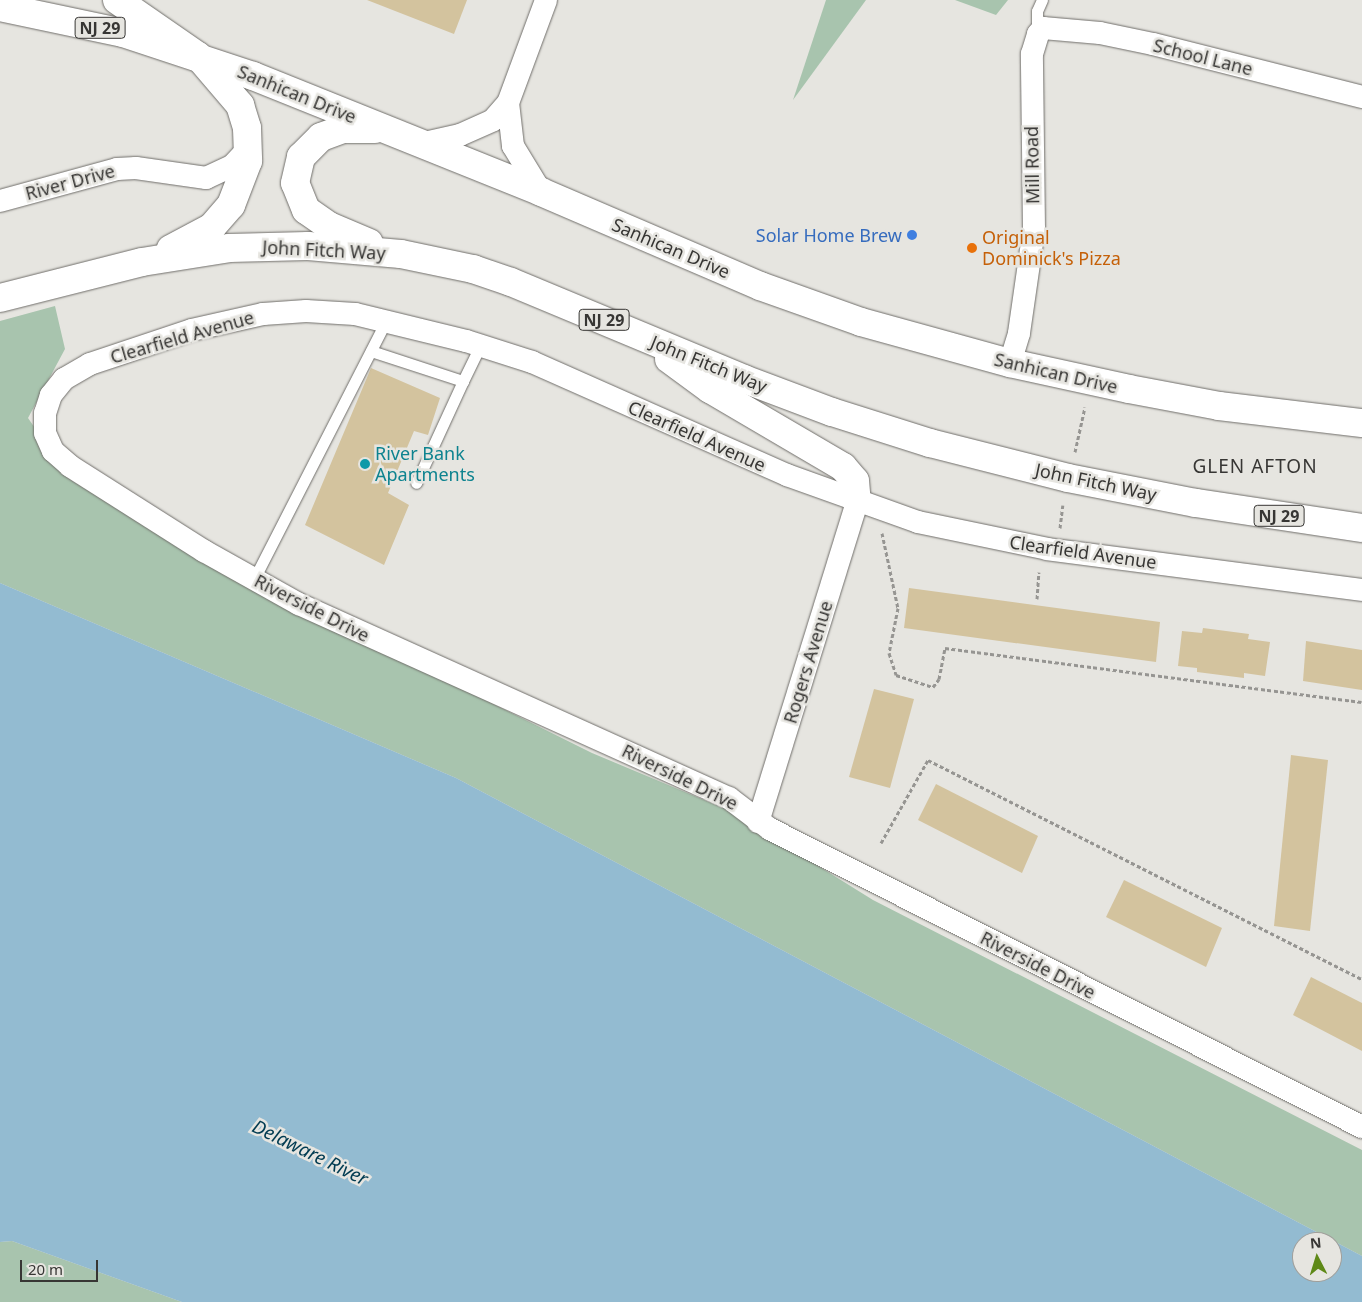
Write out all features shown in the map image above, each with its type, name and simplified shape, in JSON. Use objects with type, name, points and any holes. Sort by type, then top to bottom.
[{"type":"highway","points":[[117,0],[198,56],[240,105],[249,148],[242,183],[221,218],[187,242],[142,262]]},
{"type":"highway","name":"Sanhican Drive","points":[[0,7],[123,34],[198,56],[541,192],[760,286],[861,322],[1010,363],[1219,406],[1362,423]]},
{"type":"highway","points":[[386,130],[343,129],[321,136],[301,157],[295,183],[300,201],[316,218],[362,241],[401,254]]},
{"type":"highway","name":"John Fitch Way","points":[[0,298],[142,262],[194,253],[266,246],[308,246],[401,254],[465,268],[511,282],[814,406],[930,443],[1068,478],[1196,503],[1362,528]]},
{"type":"highway","points":[[633,332],[710,389],[843,467],[855,481],[857,502]]},
{"type":"street","points":[[420,144],[460,135],[492,120],[508,104],[546,0]]},
{"type":"street","name":"School Lane","points":[[1040,31],[1100,33],[1153,44],[1362,97]]},
{"type":"street","name":"Mill Road","points":[[1010,363],[1019,333],[1034,229],[1031,86],[1032,54],[1040,31]]},
{"type":"street","points":[[508,104],[513,146],[541,192]]},
{"type":"street","name":"River Drive","points":[[0,201],[117,168],[136,168],[206,178],[232,166],[249,148]]},
{"type":"street","name":"Clearfield Avenue","points":[[51,395],[64,378],[90,364],[192,330],[263,314],[316,312],[355,314],[480,346],[532,362],[787,475],[857,502],[960,532],[1048,549],[1362,590]]},
{"type":"street","name":"Riverside Drive","points":[[51,395],[44,413],[45,433],[53,451],[70,466],[254,579],[400,651],[729,798],[758,822],[1362,1127]]},
{"type":"street","name":"Rogers Avenue","points":[[758,822],[857,502]]},
{"type":"lane","points":[[1040,31],[1037,11],[1042,0]]},
{"type":"lane","points":[[254,579],[386,321]]},
{"type":"lane","points":[[416,483],[480,346]]},
{"type":"lane","points":[[371,351],[463,381]]},
{"type":"path","points":[[882,533],[898,608],[889,653],[896,675],[933,687],[939,679],[945,648],[1362,702]]},
{"type":"path","points":[[1037,598],[1040,567]]},
{"type":"path","points":[[881,843],[928,760],[1362,979]]},
{"type":"green space","points":[[826,0],[866,0],[793,100]]},
{"type":"green space","points":[[955,0],[1008,0],[996,15]]},
{"type":"green space","points":[[55,306],[65,349],[28,418],[71,480],[182,549],[592,753],[728,810],[873,900],[1362,1150],[1362,1256],[1342,1245],[1342,1232],[1317,1232],[456,778],[0,583],[0,321]]},
{"type":"green space","points":[[12,1241],[182,1302],[0,1302],[0,1242]]},
{"type":"water","name":"Delaware River","points":[[0,583],[456,778],[1317,1232],[1292,1232],[1292,1282],[1342,1282],[1342,1245],[1362,1256],[1362,1302],[182,1302],[12,1241],[0,1242]]},
{"type":"building","points":[[367,0],[467,0],[454,34]]},
{"type":"building","name":"River Bank Apartments","points":[[371,368],[440,398],[428,435],[414,431],[388,493],[409,505],[384,565],[305,525]]},
{"type":"building","points":[[909,588],[1160,622],[1156,662],[904,628]]},
{"type":"building","points":[[1203,628],[1249,634],[1248,639],[1270,642],[1265,676],[1244,673],[1244,678],[1197,672],[1197,668],[1178,666],[1182,631],[1202,633]]},
{"type":"building","points":[[1306,641],[1362,650],[1362,690],[1303,681]]},
{"type":"building","points":[[874,689],[914,699],[890,788],[849,777]]},
{"type":"building","points":[[1291,755],[1328,760],[1310,931],[1274,926]]},
{"type":"building","points":[[936,784],[1038,836],[1022,873],[918,820]]},
{"type":"building","points":[[1124,880],[1222,928],[1206,967],[1106,917]]},
{"type":"building","points":[[1311,977],[1362,1003],[1362,1051],[1293,1015]]},
{"type":"place","name":"Solar Home Brew","points":[[912,235]]},
{"type":"place","name":"Original Dominick's Pizza","points":[[972,248]]},
{"type":"place","name":"River Bank Apartments","points":[[365,464]]},
{"type":"district","name":"GLEN AFTON","points":[[1255,467]]}]
